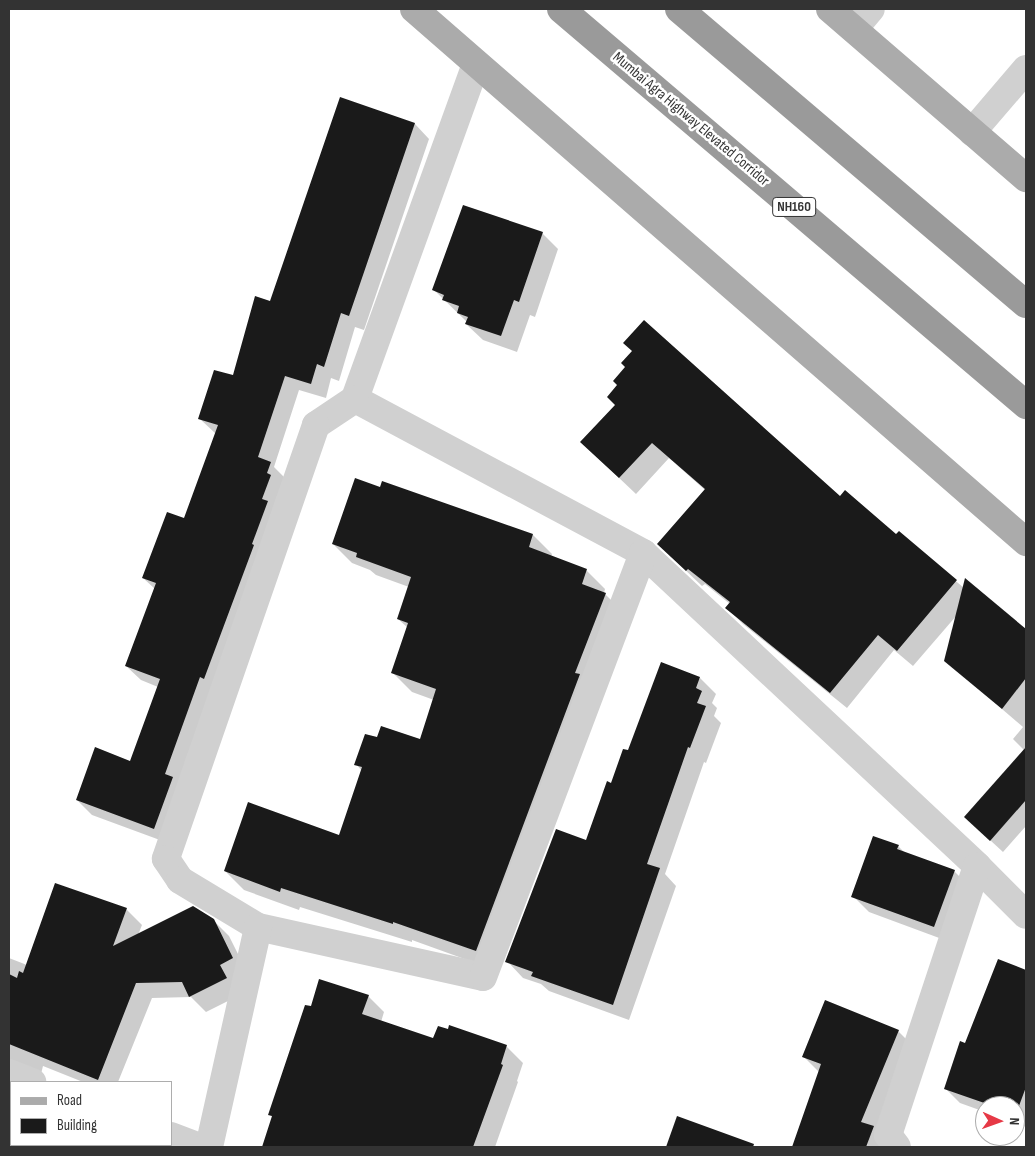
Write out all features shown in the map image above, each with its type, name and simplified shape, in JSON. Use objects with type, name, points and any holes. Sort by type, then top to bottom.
[{"type":"highway","name":"Mumbai Agra Highway Elevated Corridor","points":[[561,9],[1026,405]]},
{"type":"highway","points":[[679,9],[1026,304]]},
{"type":"main road","points":[[414,9],[1026,542]]},
{"type":"main road","points":[[830,9],[1026,178]]},
{"type":"street","points":[[854,30],[871,9]]},
{"type":"street","points":[[476,64],[355,399],[316,425],[166,859],[180,880],[258,928],[483,977],[643,554]]},
{"type":"street","points":[[972,132],[1026,69]]},
{"type":"street","points":[[355,399],[643,554],[1026,915]]},
{"type":"street","points":[[897,1147],[888,1135],[976,866]]},
{"type":"street","points":[[209,1147],[258,928]]},
{"type":"street","points":[[9,1073],[29,1081]]},
{"type":"street","points":[[172,1136],[200,1147]]},
{"type":"building","points":[[340,97],[415,123],[349,316],[341,313],[324,367],[317,364],[311,384],[285,376],[258,457],[271,462],[267,473],[271,475],[262,499],[268,501],[252,544],[254,545],[204,679],[200,677],[165,774],[173,777],[154,829],[76,800],[95,747],[130,761],[160,679],[125,666],[156,583],[142,578],[167,512],[184,518],[218,425],[198,419],[214,370],[233,375],[255,296],[270,301]]},
{"type":"building","points":[[463,205],[543,232],[519,302],[514,300],[501,336],[465,324],[468,317],[457,313],[459,306],[442,300],[444,295],[432,290]]},
{"type":"building","points":[[644,320],[840,496],[845,490],[896,534],[899,531],[957,580],[897,651],[878,635],[830,693],[725,608],[730,602],[688,569],[686,571],[657,544],[705,489],[652,443],[619,478],[580,442],[615,405],[607,397],[617,385],[613,381],[625,367],[621,363],[632,351],[623,343]]},
{"type":"building","points":[[355,478],[380,487],[382,481],[533,534],[529,547],[587,569],[582,584],[606,593],[575,673],[580,674],[476,951],[393,922],[393,924],[281,888],[280,892],[224,871],[248,802],[339,835],[362,767],[354,765],[365,734],[377,737],[381,726],[420,739],[436,689],[391,673],[408,623],[397,619],[411,577],[356,557],[357,553],[332,544]]},
{"type":"building","points":[[965,578],[1026,629],[1026,678],[1002,709],[944,661]]},
{"type":"building","points":[[661,662],[700,677],[696,688],[702,691],[697,703],[706,706],[690,748],[688,747],[647,864],[660,868],[613,1005],[531,976],[533,972],[505,962],[556,829],[586,840],[607,781],[611,783],[623,749],[628,750]]},
{"type":"building","points":[[1026,747],[1026,800],[990,841],[964,817]]},
{"type":"building","points":[[873,836],[899,845],[897,849],[955,870],[934,927],[851,897]]},
{"type":"building","points":[[55,883],[127,908],[113,946],[193,906],[214,919],[233,958],[220,965],[227,978],[189,997],[182,982],[136,983],[98,1080],[9,1044],[9,974],[17,978],[19,971],[23,973]]},
{"type":"building","points":[[998,959],[1026,970],[1026,1087],[1023,1096],[975,1096],[975,1100],[944,1089],[960,1041],[965,1043]]},
{"type":"building","points":[[319,979],[369,995],[362,1014],[433,1038],[438,1026],[448,1029],[449,1025],[507,1045],[501,1064],[503,1065],[473,1147],[262,1147],[272,1116],[268,1115],[305,1005],[311,1006]]},
{"type":"building","points":[[825,1000],[899,1030],[861,1122],[874,1126],[866,1147],[792,1147],[821,1064],[802,1057]]},
{"type":"building","points":[[677,1116],[754,1144],[753,1147],[666,1147]]}]
